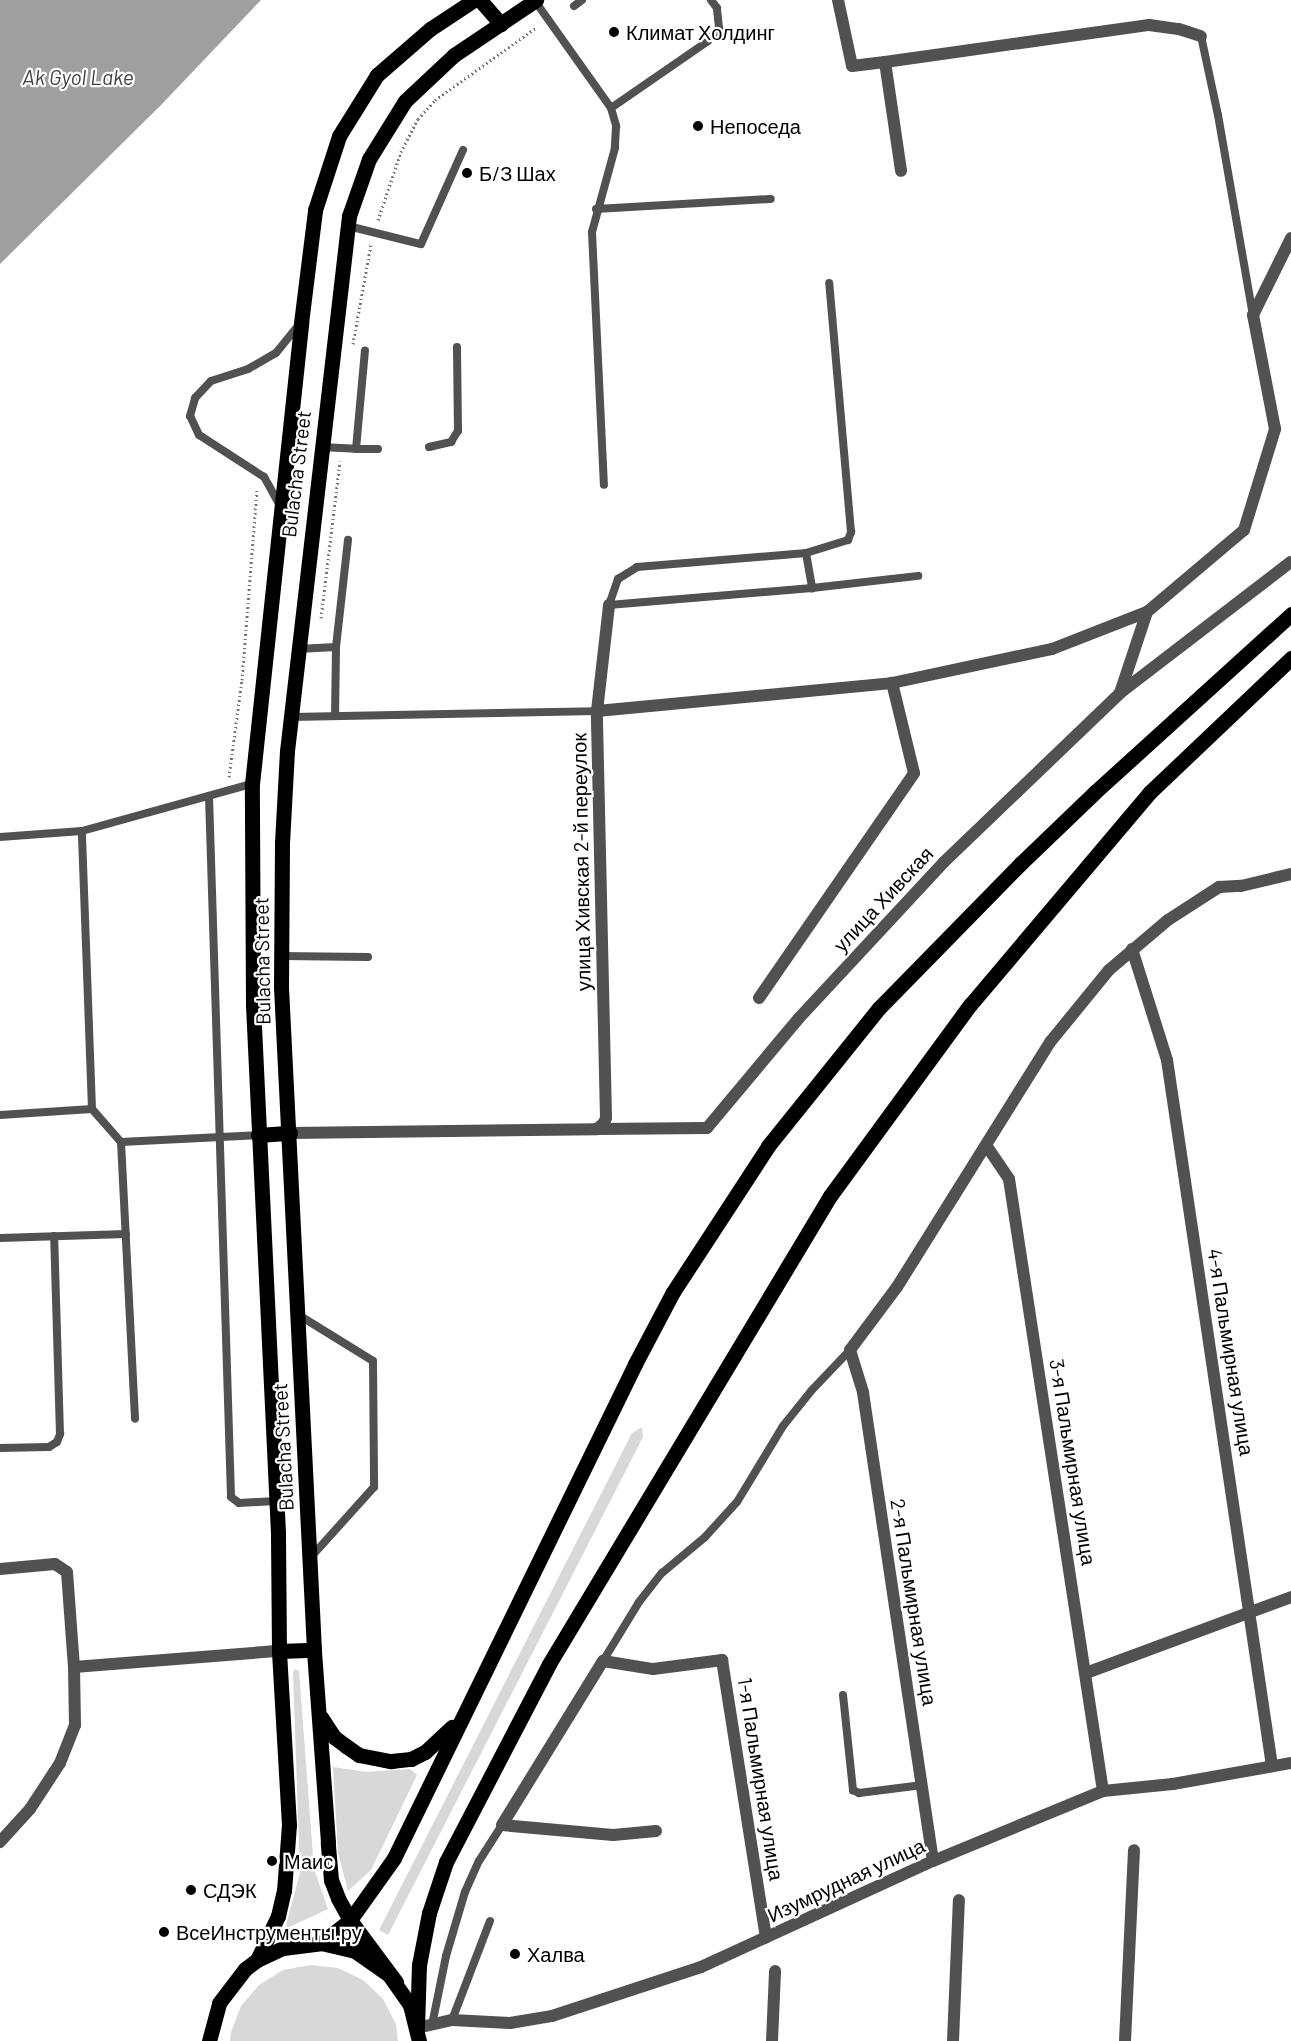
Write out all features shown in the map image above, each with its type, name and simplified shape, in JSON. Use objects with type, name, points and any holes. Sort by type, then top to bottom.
[{"type":"main road","name":"Bulacha Street","points":[[257,1960],[278,1916],[289,1855],[289,1825],[279,1651],[276,1501],[253,1005],[252,784],[301,323],[315,210],[339,136],[377,75],[430,29],[474,0]]},
{"type":"main road","points":[[480,0],[501,24]]},
{"type":"main road","name":"Bulacha Street","points":[[396,1982],[350,1920],[331,1880],[314,1650],[297,1314],[281,956],[282,843],[291,717],[304,648],[320,447],[348,226],[369,159],[405,100],[454,55],[536,0]]},
{"type":"main road","points":[[321,1944],[350,1920],[394,1858],[460,1719],[673,1292],[768,1146],[879,1008],[1020,864],[1112,776],[1291,614]]},
{"type":"main road","points":[[422,2031],[419,1965],[429,1913],[446,1862],[549,1664],[830,1196],[970,1005],[1150,792],[1291,658]]},
{"type":"main road","points":[[258,1135],[290,1133]]},
{"type":"main road","points":[[279,1651],[314,1650]]},
{"type":"main road","points":[[320,1716],[334,1737],[359,1755],[391,1761],[411,1759],[425,1752],[460,1719]]},
{"type":"main road","points":[[209,2041],[214,2017],[225,1993],[234,1980],[257,1960],[283,1948],[321,1944],[365,1956],[396,1982],[422,2031]]},
{"type":"street","points":[[838,0],[852,66],[1149,25],[1179,29],[1201,36]]},
{"type":"street","points":[[885,62],[901,171]]},
{"type":"street","points":[[597,711],[892,683],[1052,649],[1147,612],[1244,531],[1275,429],[1253,315],[1291,238]]},
{"type":"street","points":[[1119,693],[1291,562]]},
{"type":"street","name":"улица Хивская 2-й переулок","points":[[597,1129],[606,1118],[597,711],[609,606]]},
{"type":"street","name":"улица Хивская","points":[[290,1133],[707,1128],[799,1018],[944,862],[1119,693],[1147,612]]},
{"type":"street","points":[[759,998],[914,773],[892,683]]},
{"type":"street","points":[[850,1350],[897,1287],[1051,1041],[1109,970],[1132,948],[1168,920],[1220,887],[1241,886],[1291,874]]},
{"type":"street","name":"4-я Пальмирная улица","points":[[1132,948],[1167,1060],[1272,1766]]},
{"type":"street","name":"3-я Пальмирная улица","points":[[986,1145],[1009,1179],[1103,1791]]},
{"type":"street","name":"2-я Пальмирная улица","points":[[850,1350],[862,1392],[933,1861]]},
{"type":"street","points":[[0,1569],[55,1564],[67,1572],[74,1666],[75,1725],[60,1763],[30,1809],[0,1842]]},
{"type":"street","points":[[1086,1673],[1291,1597]]},
{"type":"street","points":[[74,1666],[279,1651]]},
{"type":"street","name":"1-я Пальмирная улица","points":[[603,1661],[653,1670],[722,1660],[766,1938]]},
{"type":"street","points":[[603,1661],[502,1825],[604,1835],[656,1831]]},
{"type":"street","name":"Изумрудная улица","points":[[422,2031],[452,2020],[510,2023],[552,2016],[701,1967],[933,1861],[1103,1791],[1173,1784],[1291,1763]]},
{"type":"street","points":[[1125,2041],[1134,1850]]},
{"type":"street","points":[[953,2041],[959,1900]]},
{"type":"street","points":[[772,2041],[775,1971]]},
{"type":"lane","points":[[536,0],[611,108],[616,126],[615,148],[596,209],[592,232],[592,279],[604,485]]},
{"type":"lane","points":[[611,108],[708,41],[719,27],[717,8],[711,0]]},
{"type":"lane","points":[[1201,36],[1253,315]]},
{"type":"lane","points":[[348,226],[421,244],[463,150]]},
{"type":"lane","points":[[596,209],[771,199]]},
{"type":"lane","points":[[829,283],[851,532],[848,540],[806,553],[637,567],[618,579],[609,606],[918,576]]},
{"type":"lane","points":[[282,512],[275,493],[259,473],[199,435],[190,416],[195,398],[211,381],[248,369],[276,353],[301,323]]},
{"type":"lane","points":[[429,447],[451,442],[458,431],[458,346]]},
{"type":"lane","points":[[356,449],[365,350]]},
{"type":"lane","points":[[320,447],[378,449]]},
{"type":"lane","points":[[335,716],[336,647],[348,540]]},
{"type":"lane","points":[[806,553],[812,588]]},
{"type":"lane","points":[[304,648],[336,647]]},
{"type":"lane","points":[[291,717],[597,711]]},
{"type":"lane","points":[[0,837],[82,831],[252,784]]},
{"type":"lane","points":[[209,796],[231,1497],[239,1503],[276,1501]]},
{"type":"lane","points":[[82,831],[92,1109],[121,1142],[135,1419]]},
{"type":"lane","points":[[281,956],[368,957]]},
{"type":"lane","points":[[0,1115],[92,1109]]},
{"type":"lane","points":[[121,1142],[258,1135]]},
{"type":"lane","points":[[0,1238],[126,1234]]},
{"type":"lane","points":[[0,1448],[50,1447],[57,1442],[60,1434],[54,1236]]},
{"type":"lane","points":[[297,1314],[373,1361],[374,1487],[309,1559]]},
{"type":"lane","points":[[603,1661],[639,1602],[662,1574],[705,1537],[737,1502],[783,1426],[811,1391],[850,1350]]},
{"type":"lane","points":[[843,1695],[853,1790],[860,1793],[922,1785]]},
{"type":"lane","points":[[422,2031],[465,1892],[479,1862],[502,1825]]},
{"type":"lane","points":[[452,2020],[490,1921]]},
{"type":"path","points":[[352,350],[374,232],[401,152],[418,119],[435,100],[548,19]]},
{"type":"path","points":[[304,648],[323,607],[341,448]]},
{"type":"path","points":[[227,791],[242,680],[259,473]]},
{"type":"shaded area","points":[[642,1427],[643,1437],[388,1935],[379,1930],[632,1433]]},
{"type":"shaded area","points":[[295,1669],[299,1671],[314,1869],[328,1909],[285,1929],[300,1873],[293,1673]]},
{"type":"shaded area","points":[[333,1767],[366,1772],[410,1769],[417,1775],[371,1870],[348,1891],[338,1853]]},
{"type":"shaded area","points":[[310,1965],[338,1968],[363,1980],[383,1999],[396,2024],[398,2041],[230,2041],[241,2006],[259,1985],[283,1970]]},
{"type":"water","name":"Ak Gyol Lake","points":[[0,0],[261,0],[161,105],[0,264]]},
{"type":"place","name":"Климат Холдинг","points":[[614,32]]},
{"type":"place","name":"Непоседа","points":[[698,126]]},
{"type":"place","name":"Б/З Шах","points":[[467,173]]},
{"type":"place","name":"Маис","points":[[272,1861]]},
{"type":"place","name":"СДЭК","points":[[191,1890]]},
{"type":"place","name":"ВсеИнструменты.ру","points":[[164,1932]]},
{"type":"place","name":"Халва","points":[[515,1954]]}]
